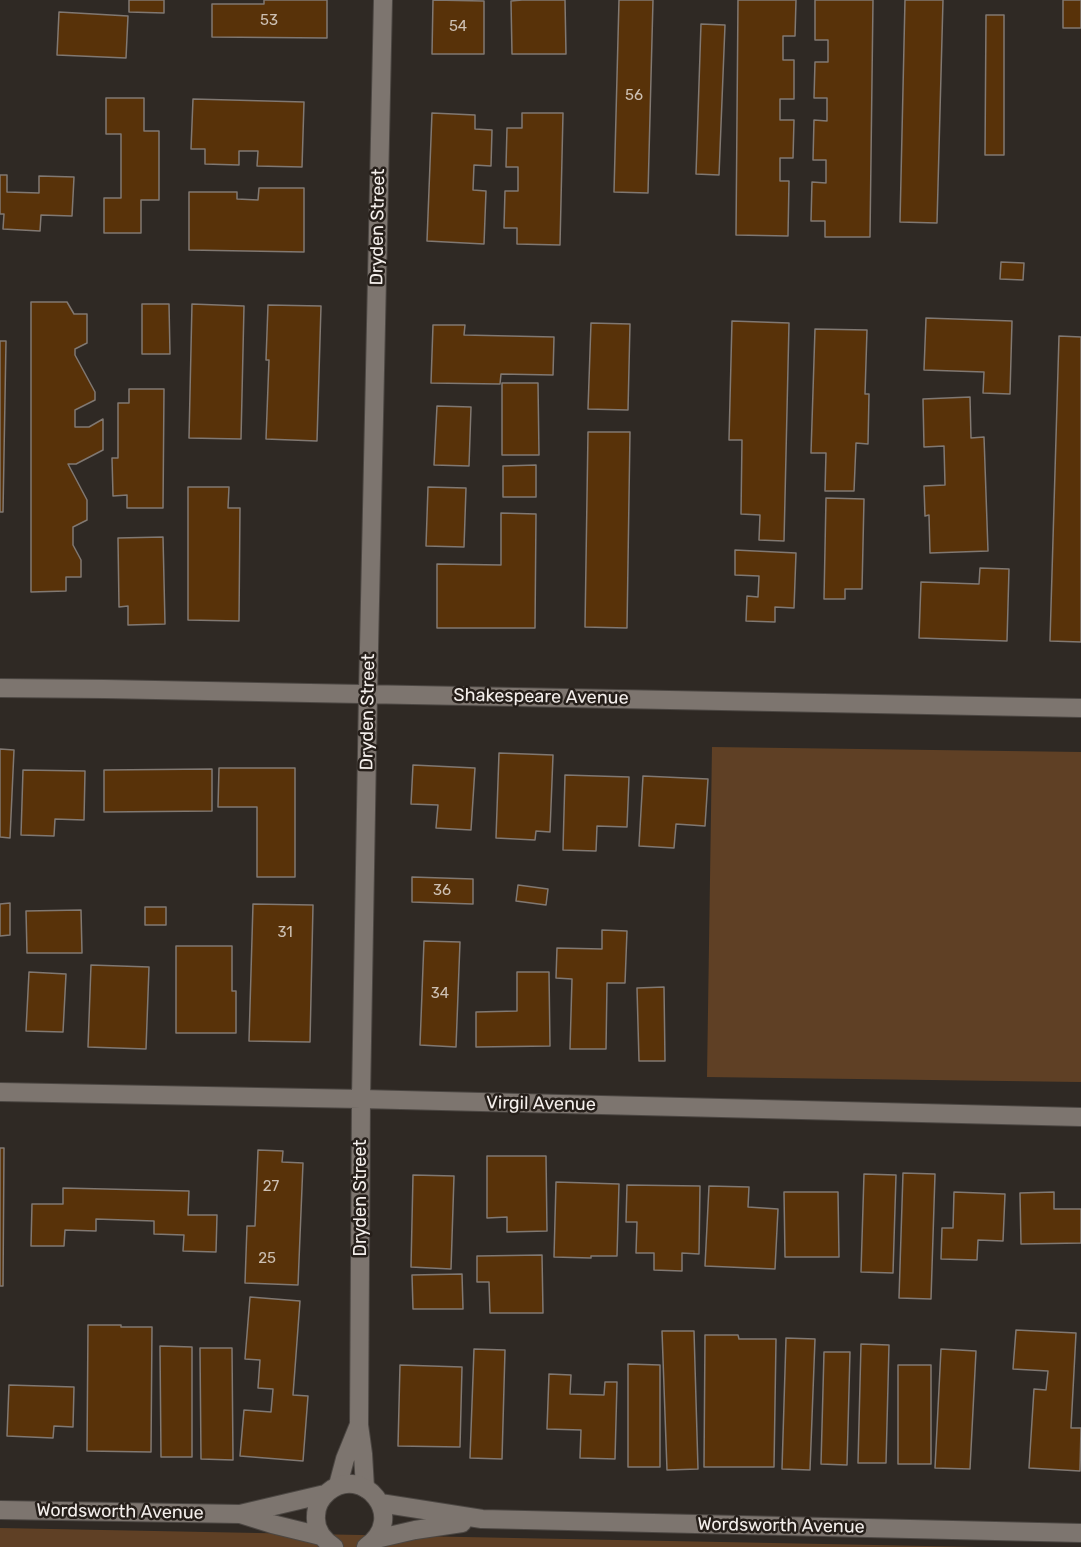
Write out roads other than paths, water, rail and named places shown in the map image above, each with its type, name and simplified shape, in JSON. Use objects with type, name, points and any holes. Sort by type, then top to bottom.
[{"type":"street","name":"Dryden Street","points":[[365,1488],[359,1425],[361,1099],[383,0]]},
{"type":"street","name":"Shakespeare Avenue","points":[[0,688],[104,688],[1081,708]]},
{"type":"street","name":"Virgil Avenue","points":[[0,1092],[1081,1117]]},
{"type":"street","name":"Dryden Street","points":[[327,1541],[317,1526],[315,1517],[317,1507],[322,1497],[332,1490],[359,1425]]},
{"type":"street","name":"Wordsworth Avenue","points":[[0,1510],[240,1514],[332,1490],[348,1483],[365,1488]]},
{"type":"street","points":[[365,1488],[377,1498],[384,1519],[382,1530],[372,1544]]},
{"type":"street","name":"Wordsworth Avenue","points":[[380,1503],[482,1520],[1081,1533]]},
{"type":"street","name":"Wordsworth Avenue","points":[[240,1514],[327,1541]]},
{"type":"street","name":"Wordsworth Avenue","points":[[372,1544],[415,1530],[482,1520]]}]
